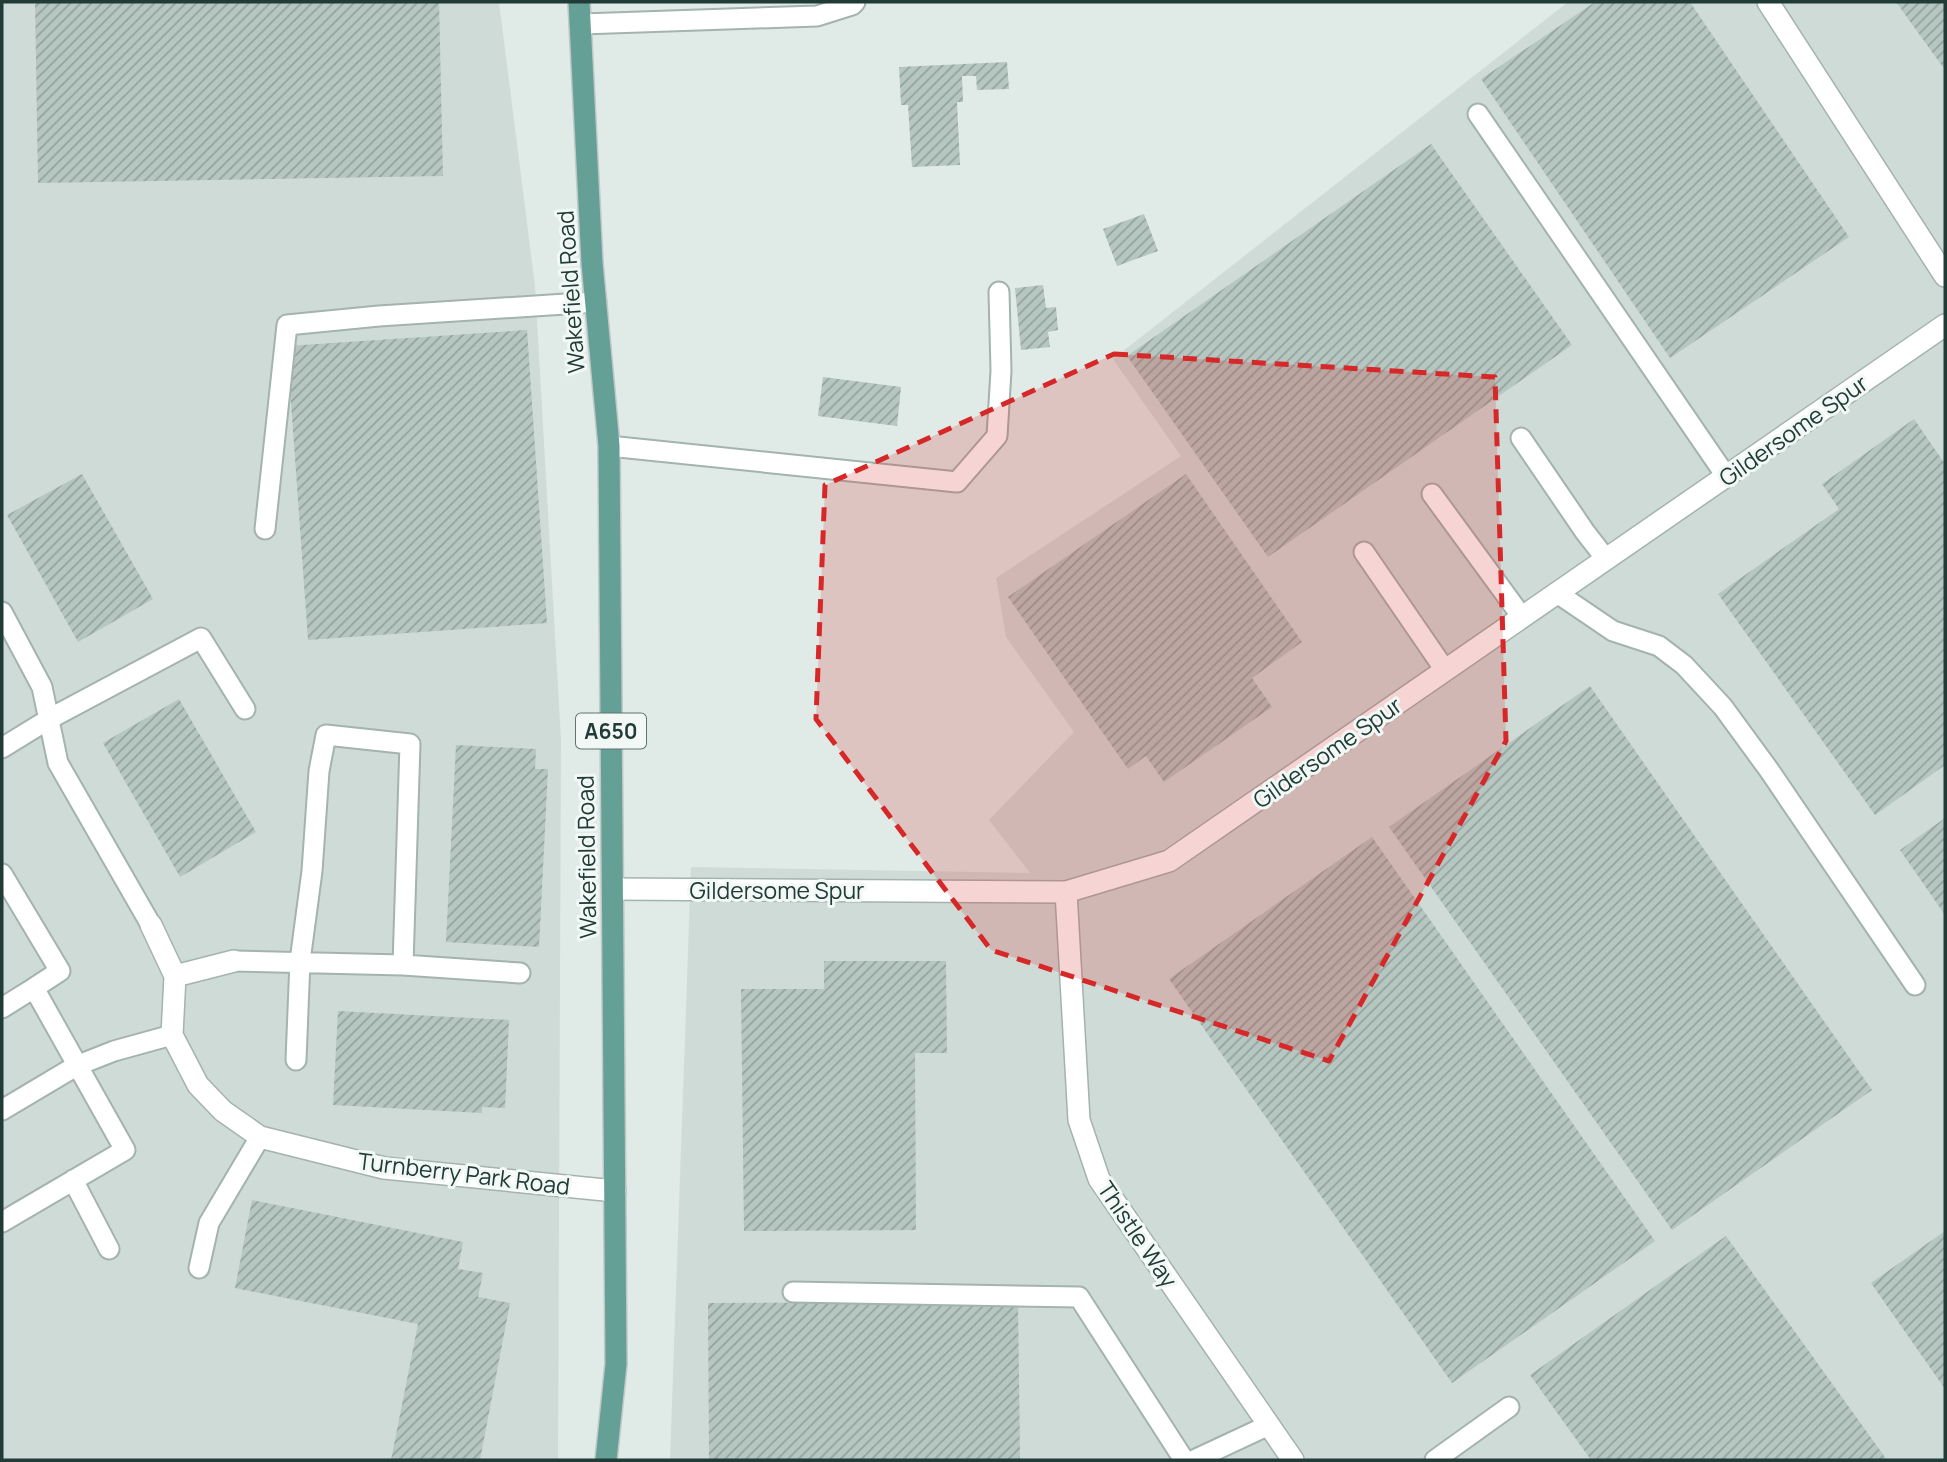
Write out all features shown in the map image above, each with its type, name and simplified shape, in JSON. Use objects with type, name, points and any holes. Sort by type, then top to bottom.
[{"type":"main road","name":"Wakefield Road","points":[[579,2],[596,302],[609,446],[616,1364],[606,1460]]},
{"type":"street","points":[[1768,2],[1945,276]]},
{"type":"street","name":"Gildersome Spur","points":[[613,889],[1066,892],[1169,861],[1945,325]]},
{"type":"street","name":"Thistle Way","points":[[1066,892],[1079,1121],[1099,1179],[1293,1460]]},
{"type":"street","points":[[151,925],[175,976],[172,1035]]},
{"type":"street","points":[[175,976],[234,961]]},
{"type":"street","name":"Turnberry Park Road","points":[[172,1035],[198,1085],[223,1111],[260,1137],[384,1168],[615,1191]]},
{"type":"lane","points":[[582,24],[817,16],[855,2]]},
{"type":"lane","points":[[1478,114],[1726,476]]},
{"type":"lane","points":[[609,446],[957,482],[997,436],[1001,371],[999,292]]},
{"type":"lane","points":[[265,529],[287,325],[379,316],[596,302]]},
{"type":"lane","points":[[1521,438],[1606,559]]},
{"type":"lane","points":[[1432,494],[1522,617]]},
{"type":"lane","points":[[1364,552],[1445,670]]},
{"type":"lane","points":[[1557,593],[1613,631],[1659,646],[1684,665],[1723,707],[1914,985]]},
{"type":"lane","points":[[4,622],[42,687],[58,763],[151,925]]},
{"type":"lane","points":[[2,748],[50,719],[201,638],[245,709]]},
{"type":"lane","points":[[296,1060],[300,961],[312,871],[319,771],[326,735],[410,744],[403,965]]},
{"type":"lane","points":[[2,874],[60,971],[2,1008]]},
{"type":"lane","points":[[234,961],[403,965],[520,973]]},
{"type":"lane","points":[[2,1222],[125,1150],[34,988]]},
{"type":"lane","points":[[2,1111],[76,1066],[114,1051],[172,1035]]},
{"type":"lane","points":[[199,1268],[209,1223],[260,1137]]},
{"type":"lane","points":[[73,1180],[109,1248]]},
{"type":"lane","points":[[793,1292],[1079,1297],[1184,1460]]},
{"type":"lane","points":[[1435,1460],[1509,1407]]},
{"type":"lane","points":[[1194,1460],[1269,1425]]},
{"type":"highlighted area","points":[[1114,354],[1495,377],[1506,741],[1329,1061],[991,950],[816,719],[825,485]]},
{"type":"shaded area","points":[[2,2],[499,2],[535,286],[561,740],[558,1460],[2,1460]]},
{"type":"shaded area","points":[[1568,2],[1945,2],[1945,1460],[670,1460],[691,867],[1030,873],[989,820],[1074,732],[1006,637],[996,578],[1181,456],[1113,359]]},
{"type":"building","points":[[35,2],[439,2],[443,176],[38,183]]},
{"type":"building","points":[[1595,2],[1690,2],[1849,237],[1670,358],[1481,79]]},
{"type":"building","points":[[1896,2],[1945,2],[1945,70]]},
{"type":"building","points":[[1007,62],[1009,89],[977,90],[976,76],[962,76],[963,102],[957,102],[960,165],[912,167],[908,105],[901,105],[899,67]]},
{"type":"building","points":[[1431,144],[1572,345],[1268,557],[1127,356]]},
{"type":"building","points":[[1144,214],[1158,251],[1117,266],[1103,229]]},
{"type":"building","points":[[1043,285],[1046,308],[1056,307],[1058,330],[1048,332],[1050,347],[1021,350],[1015,288]]},
{"type":"building","points":[[527,330],[547,623],[308,640],[287,346]]},
{"type":"building","points":[[823,377],[901,387],[897,426],[818,416]]},
{"type":"building","points":[[1914,419],[1945,464],[1945,765],[1875,815],[1718,594],[1839,509],[1822,484]]},
{"type":"building","points":[[82,474],[153,599],[78,642],[7,515]]},
{"type":"building","points":[[1186,474],[1302,642],[1252,678],[1272,707],[1164,782],[1146,756],[1128,769],[1008,597]]},
{"type":"building","points":[[1590,686],[1872,1090],[1672,1230],[1389,827]]},
{"type":"building","points":[[179,699],[256,832],[180,877],[103,743]]},
{"type":"building","points":[[456,745],[536,749],[535,769],[548,769],[539,947],[446,942]]},
{"type":"building","points":[[1945,818],[1945,915],[1900,850]]},
{"type":"building","points":[[1372,837],[1655,1241],[1452,1383],[1169,979]]},
{"type":"building","points":[[824,961],[946,961],[947,1053],[915,1053],[916,1230],[744,1231],[741,989],[824,989]]},
{"type":"building","points":[[338,1011],[509,1020],[505,1108],[482,1107],[482,1113],[333,1105]]},
{"type":"building","points":[[252,1200],[463,1242],[458,1269],[483,1273],[478,1297],[510,1303],[480,1460],[391,1460],[418,1324],[235,1288]]},
{"type":"building","points":[[1945,1231],[1945,1389],[1871,1283]]},
{"type":"building","points":[[1726,1236],[1887,1460],[1591,1460],[1530,1375]]},
{"type":"building","points":[[1018,1302],[1020,1460],[709,1460],[708,1303]]}]
